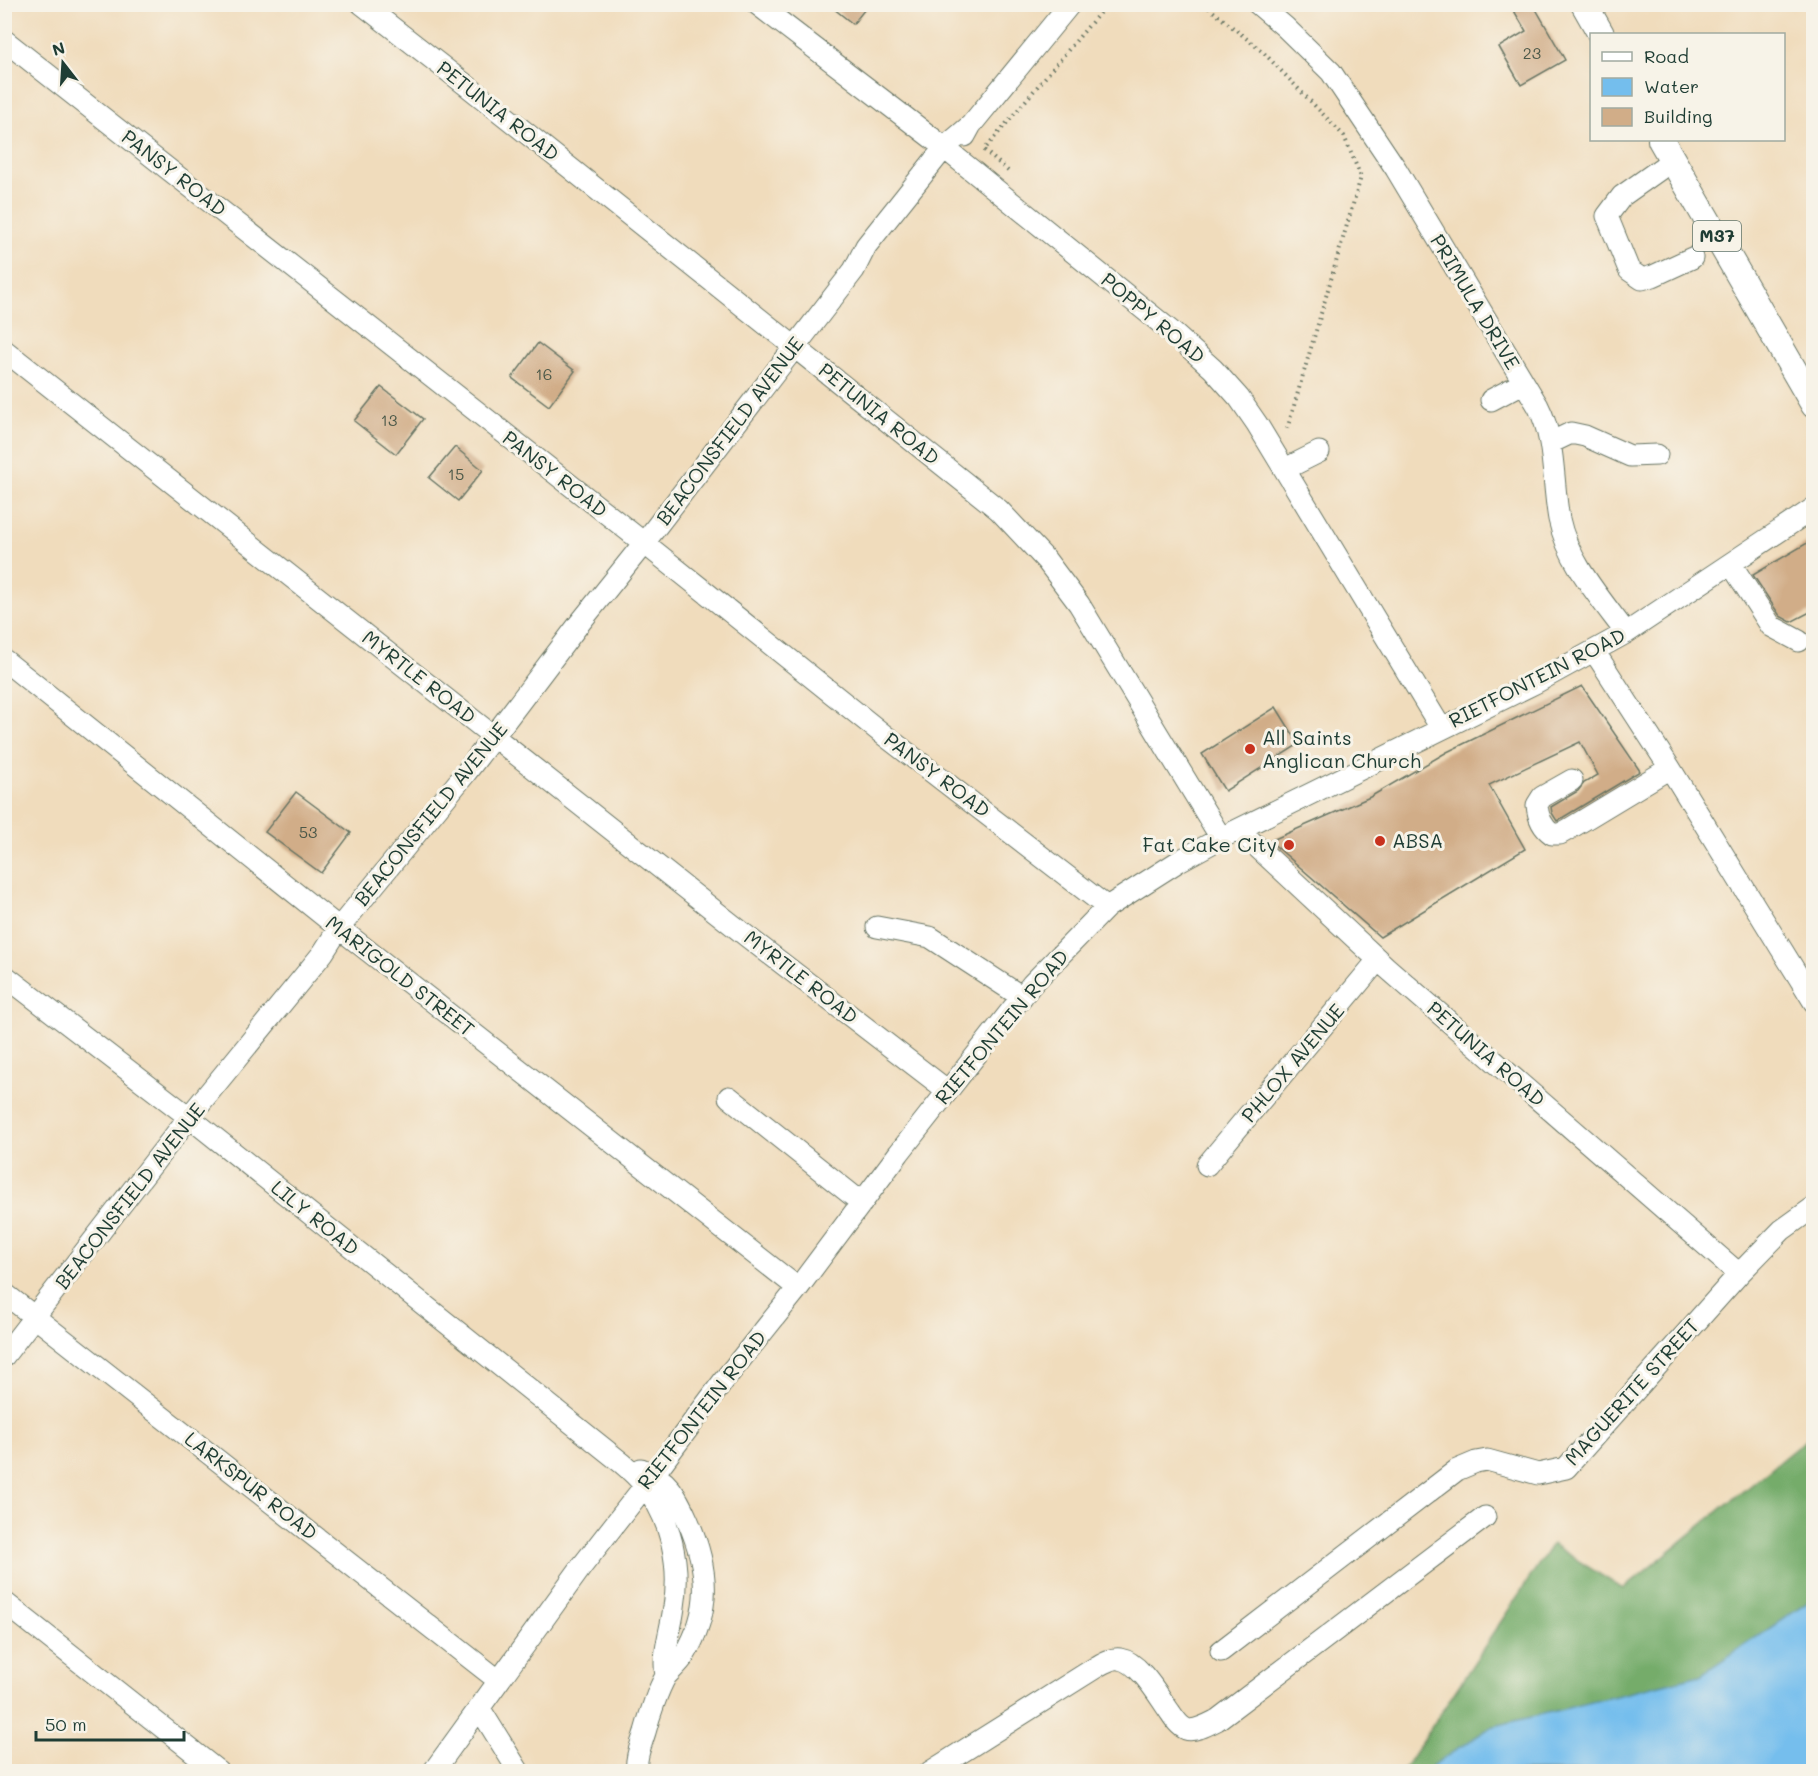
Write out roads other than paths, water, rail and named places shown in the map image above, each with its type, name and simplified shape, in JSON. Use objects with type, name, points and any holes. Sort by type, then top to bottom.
[{"type":"main road","points":[[1584,4],[1600,33]]},
{"type":"main road","name":"M37","points":[[1667,150],[1814,405]]},
{"type":"street","name":"PETUNIA ROAD","points":[[362,4],[466,84],[999,510],[1046,560],[1085,614],[1230,834],[1739,1274]]},
{"type":"street","name":"POPPY ROAD","points":[[757,4],[949,152],[1172,332],[1213,369],[1239,398],[1286,469],[1441,728]]},
{"type":"street","name":"BEACONSFIELD AVENUE","points":[[4,1356],[189,1117],[465,774],[794,346],[854,270],[881,248],[949,152],[1070,4]]},
{"type":"street","name":"PRIMULA DRIVE","points":[[1258,4],[1331,72],[1396,169],[1546,421],[1560,520],[1566,540],[1590,584],[1626,633]]},
{"type":"street","name":"PANSY ROAD","points":[[4,40],[644,543],[884,735],[1107,907]]},
{"type":"street","points":[[1667,150],[1622,196],[1607,216],[1629,270],[1642,279],[1692,258]]},
{"type":"street","name":"MYRTLE ROAD","points":[[4,350],[750,938],[948,1091]]},
{"type":"street","points":[[1491,400],[1523,383]]},
{"type":"street","points":[[1550,443],[1571,433],[1585,436],[1630,456],[1657,455]]},
{"type":"street","points":[[1286,469],[1319,452]]},
{"type":"street","name":"RIETFONTEIN ROAD","points":[[433,1772],[480,1709],[498,1680],[649,1479],[948,1091],[1022,998],[1107,907],[1170,867],[1230,834],[1537,682],[1626,633],[1814,508]]},
{"type":"street","points":[[1731,564],[1771,626],[1799,641]]},
{"type":"street","points":[[1594,651],[1670,768],[1814,1002]]},
{"type":"street","name":"MARIGOLD STREET","points":[[4,660],[339,928],[798,1288]]},
{"type":"street","points":[[1572,780],[1542,797],[1537,805],[1545,829],[1552,834],[1560,834],[1569,829],[1670,768]]},
{"type":"street","points":[[877,927],[930,937],[1022,998]]},
{"type":"street","name":"PHLOX AVENUE","points":[[1207,1166],[1378,960]]},
{"type":"street","name":"LILY ROAD","points":[[4,975],[189,1117],[623,1464],[649,1479]]},
{"type":"street","points":[[729,1098],[862,1203]]},
{"type":"street","name":"MAGUERITE STREET","points":[[1221,1651],[1456,1470],[1487,1460],[1538,1474],[1566,1468],[1739,1274],[1782,1230],[1814,1207]]},
{"type":"street","name":"LARKSPUR ROAD","points":[[4,1293],[498,1680]]},
{"type":"street","points":[[649,1479],[658,1508],[669,1531],[674,1554],[675,1605],[665,1653],[666,1676]]},
{"type":"street","points":[[637,1772],[636,1762],[649,1716],[666,1676],[684,1657],[698,1630],[705,1605],[706,1587],[700,1556],[679,1500],[668,1485],[649,1479]]},
{"type":"street","points":[[930,1772],[1107,1661],[1118,1659],[1130,1663],[1147,1680],[1185,1729],[1191,1730],[1217,1720],[1485,1517]]},
{"type":"street","points":[[4,1602],[219,1772]]},
{"type":"street","points":[[480,1709],[519,1772]]},
{"type":"water","points":[[1813,1599],[1813,1771],[1424,1771],[1491,1727],[1700,1675]]},
{"type":"place","name":"All Saints Anglican Church","points":[[1250,749]]},
{"type":"place","name":"ABSA","points":[[1380,841]]},
{"type":"place","name":"Fat Cake City","points":[[1289,845]]}]
